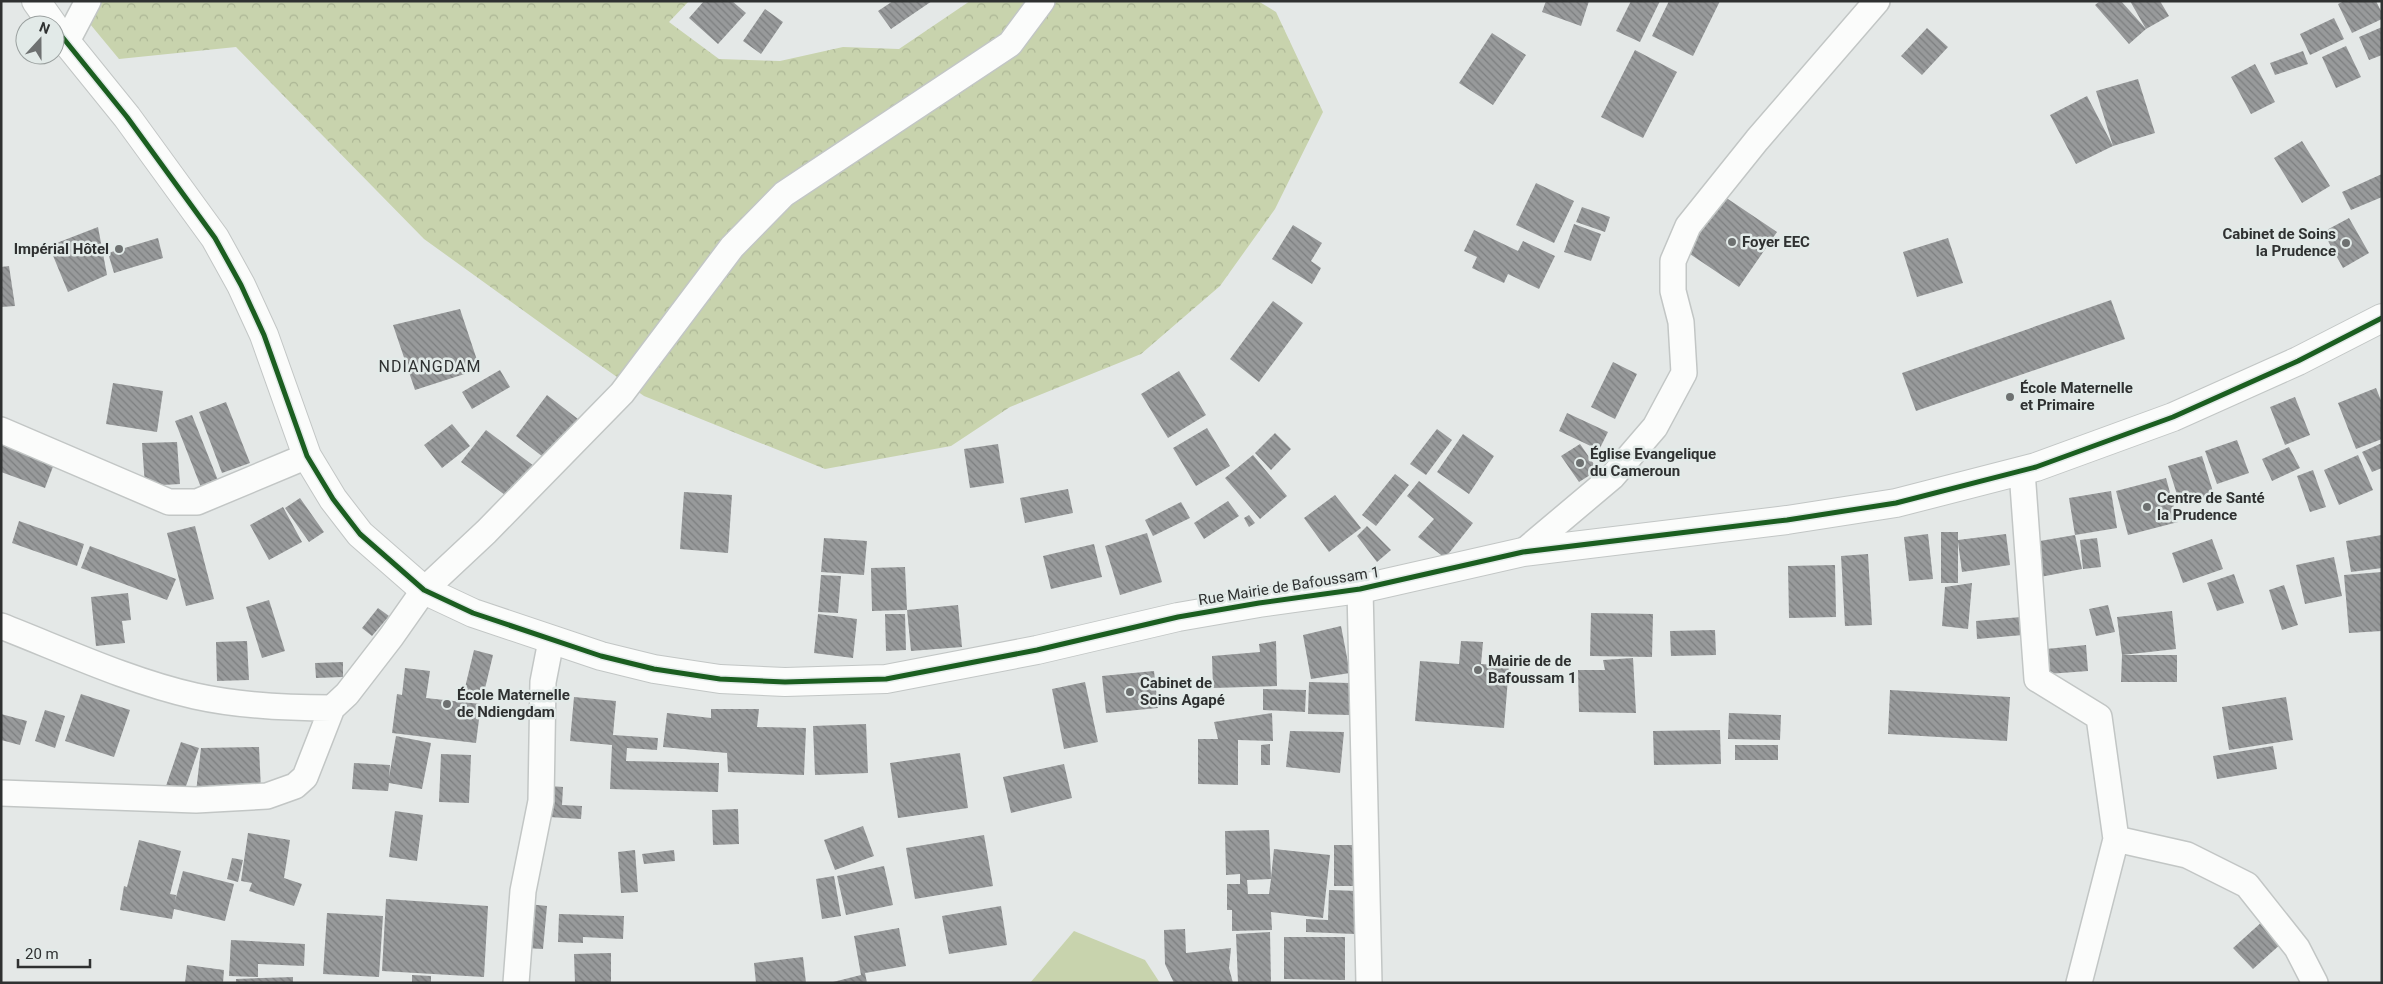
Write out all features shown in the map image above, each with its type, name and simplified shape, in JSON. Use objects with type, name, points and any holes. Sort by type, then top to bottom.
[{"type":"street","name":"Rue Mairie de Bafoussam 1","points":[[36,1],[46,15]]},
{"type":"street","points":[[65,25],[88,1]]},
{"type":"street","points":[[1,793],[196,800],[267,796],[295,786],[305,777],[332,708],[347,694],[424,590],[486,532],[622,393],[732,247],[784,194],[1010,44],[1042,1]]},
{"type":"street","points":[[1523,552],[1612,477],[1655,427],[1684,373],[1681,322],[1673,291],[1673,261],[1688,226],[1757,140],[1877,1]]},
{"type":"street","name":"Rue Mairie de Bafoussam 1","points":[[65,41],[127,117],[215,238],[241,285],[264,335],[307,456],[333,499],[360,534],[424,590],[473,613],[551,641],[654,669],[720,679],[785,682],[886,679],[1037,650],[1178,617],[1259,602],[1360,589],[1523,552],[1787,520],[1896,503],[2022,471],[2173,417],[2298,361],[2382,318]]},
{"type":"street","points":[[1,430],[169,502],[185,504],[197,502],[307,456]]},
{"type":"street","points":[[2022,471],[2037,679],[2099,717],[2116,840],[2079,983]]},
{"type":"street","points":[[1360,589],[1369,983]]},
{"type":"street","points":[[1,626],[139,679],[195,696],[267,706],[332,708]]},
{"type":"street","points":[[516,983],[523,891],[541,801],[544,682],[551,641]]},
{"type":"street","points":[[2116,840],[2187,855],[2247,885],[2296,948],[2315,983]]},
{"type":"green space","points":[[71,1],[689,1],[669,22],[719,59],[780,61],[843,47],[899,49],[970,1],[1258,1],[1276,12],[1323,112],[1275,209],[1220,286],[1141,354],[1010,407],[951,446],[825,469],[644,396],[553,332],[424,239],[236,47],[119,59]]},
{"type":"green space","points":[[1074,931],[1145,960],[1160,983],[1030,983]]},
{"type":"building","points":[[704,1],[732,1],[746,13],[718,44],[689,18]]},
{"type":"building","points":[[893,1],[932,1],[891,29],[878,11]]},
{"type":"building","points":[[1546,1],[1589,1],[1581,26],[1542,12]]},
{"type":"building","points":[[1631,1],[1660,1],[1640,42],[1616,31]]},
{"type":"building","points":[[1669,1],[1720,1],[1693,56],[1652,36]]},
{"type":"building","points":[[2100,1],[2121,1],[2146,29],[2129,44],[2095,5]]},
{"type":"building","points":[[2130,1],[2160,1],[2169,16],[2146,29]]},
{"type":"building","points":[[2344,1],[2376,1],[2382,13],[2382,19],[2352,33],[2338,4]]},
{"type":"building","points":[[765,9],[783,22],[761,54],[743,41]]},
{"type":"building","points":[[2334,18],[2344,39],[2310,55],[2300,34]]},
{"type":"building","points":[[2382,27],[2382,55],[2369,60],[2359,37]]},
{"type":"building","points":[[1927,28],[1948,47],[1922,75],[1901,56]]},
{"type":"building","points":[[1492,33],[1526,55],[1493,105],[1459,83]]},
{"type":"building","points":[[2346,46],[2361,77],[2336,88],[2322,57]]},
{"type":"building","points":[[1635,50],[1677,72],[1643,138],[1601,117]]},
{"type":"building","points":[[2303,51],[2308,64],[2275,75],[2270,63]]},
{"type":"building","points":[[2255,64],[2275,102],[2251,114],[2231,77]]},
{"type":"building","points":[[2138,79],[2155,133],[2113,146],[2096,91]]},
{"type":"building","points":[[2087,96],[2113,146],[2076,164],[2050,115]]},
{"type":"building","points":[[2302,141],[2330,186],[2302,203],[2274,158]]},
{"type":"building","points":[[2382,174],[2382,197],[2351,210],[2342,192]]},
{"type":"building","points":[[1536,183],[1574,201],[1554,243],[1516,225]]},
{"type":"building","name":"Foyer EEC","points":[[1725,197],[1777,232],[1739,287],[1687,252]]},
{"type":"building","points":[[1582,207],[1610,217],[1605,232],[1576,222]]},
{"type":"building","name":"Cabinet de Soins la Prudence","points":[[2349,218],[2369,253],[2343,268],[2323,232]]},
{"type":"building","points":[[1574,224],[1601,234],[1591,261],[1564,252]]},
{"type":"building","points":[[1293,225],[1322,243],[1311,261],[1321,268],[1312,284],[1272,259]]},
{"type":"building","points":[[98,227],[107,275],[68,292],[49,246]]},
{"type":"building","points":[[1474,230],[1518,251],[1523,241],[1555,256],[1539,289],[1508,274],[1504,283],[1472,268],[1477,257],[1464,251]]},
{"type":"building","points":[[158,238],[163,258],[114,273],[108,253]]},
{"type":"building","points":[[1948,238],[1963,283],[1917,297],[1903,252]]},
{"type":"building","points":[[9,266],[15,306],[1,307],[1,267]]},
{"type":"building","points":[[2111,300],[2125,339],[1916,411],[1902,373]]},
{"type":"building","points":[[1273,301],[1303,323],[1259,382],[1230,359]]},
{"type":"building","points":[[460,309],[480,369],[415,390],[393,325]]},
{"type":"building","points":[[1613,362],[1637,374],[1615,419],[1591,407]]},
{"type":"building","points":[[500,370],[510,387],[472,409],[462,392]]},
{"type":"building","points":[[1179,371],[1206,415],[1168,438],[1141,394]]},
{"type":"building","points":[[113,383],[163,391],[157,432],[106,424]]},
{"type":"building","points":[[2376,388],[2382,403],[2382,439],[2356,449],[2338,403]]},
{"type":"building","points":[[547,395],[578,419],[547,460],[516,436]]},
{"type":"building","points":[[2295,397],[2310,435],[2285,445],[2270,407]]},
{"type":"building","points":[[226,402],[250,463],[222,473],[199,412]]},
{"type":"building","points":[[1567,413],[1608,432],[1599,450],[1559,431]]},
{"type":"building","points":[[192,415],[221,488],[204,495],[175,421]]},
{"type":"building","points":[[452,424],[470,446],[442,468],[424,445]]},
{"type":"building","points":[[1207,428],[1230,466],[1196,486],[1173,448]]},
{"type":"building","points":[[1437,429],[1452,440],[1426,475],[1410,464]]},
{"type":"building","points":[[486,430],[534,466],[509,498],[461,462]]},
{"type":"building","points":[[1275,433],[1291,449],[1271,470],[1255,453]]},
{"type":"building","points":[[1463,434],[1494,456],[1469,494],[1437,472]]},
{"type":"building","points":[[2237,440],[2249,473],[2217,484],[2205,451]]},
{"type":"building","points":[[177,442],[180,484],[145,486],[142,443]]},
{"type":"building","points":[[2382,443],[2382,468],[2372,472],[2362,452]]},
{"type":"building","points":[[1,444],[54,464],[45,488],[1,472]]},
{"type":"building","points":[[998,444],[1004,483],[970,488],[964,449]]},
{"type":"building","name":"Église Evangelique du Cameroun","points":[[1580,444],[1598,470],[1579,482],[1561,456]]},
{"type":"building","points":[[2289,447],[2300,468],[2272,481],[2262,459]]},
{"type":"building","points":[[1253,455],[1287,496],[1260,519],[1225,478]]},
{"type":"building","points":[[2358,455],[2373,490],[2339,505],[2324,470]]},
{"type":"building","points":[[2202,456],[2214,495],[2180,504],[2168,466]]},
{"type":"building","points":[[2313,470],[2326,507],[2310,512],[2297,476]]},
{"type":"building","points":[[1395,474],[1409,485],[1376,526],[1362,515]]},
{"type":"building","name":"Centre de Santé la Prudence","points":[[2166,478],[2178,522],[2128,535],[2116,491]]},
{"type":"building","points":[[1419,481],[1473,523],[1445,558],[1418,537],[1434,519],[1407,496]]},
{"type":"building","points":[[1068,489],[1073,513],[1025,523],[1020,498]]},
{"type":"building","points":[[2111,491],[2117,528],[2075,535],[2069,498]]},
{"type":"building","points":[[684,492],[732,495],[728,553],[680,549]]},
{"type":"building","points":[[1335,495],[1361,528],[1329,552],[1304,518]]},
{"type":"building","points":[[300,498],[324,532],[309,542],[285,508]]},
{"type":"building","points":[[1228,501],[1239,516],[1204,539],[1194,523]]},
{"type":"building","points":[[1181,502],[1190,518],[1153,536],[1145,520]]},
{"type":"building","points":[[283,507],[302,542],[269,560],[250,525]]},
{"type":"building","points":[[1249,515],[1255,523],[1249,527],[1244,518]]},
{"type":"building","points":[[19,521],[84,544],[77,566],[12,543]]},
{"type":"building","points":[[195,526],[214,599],[186,606],[167,533]]},
{"type":"building","points":[[1367,526],[1391,550],[1377,562],[1357,536]]},
{"type":"building","points":[[1941,532],[1958,532],[1958,540],[2006,534],[2010,565],[1962,572],[1958,542],[1958,583],[1941,583]]},
{"type":"building","points":[[1147,533],[1162,582],[1120,595],[1105,546]]},
{"type":"building","points":[[1928,534],[1933,579],[1909,581],[1904,537]]},
{"type":"building","points":[[2075,535],[2082,569],[2040,577],[2034,542]]},
{"type":"building","points":[[2382,535],[2382,568],[2351,572],[2346,541]]},
{"type":"building","points":[[824,538],[867,541],[864,575],[821,572]]},
{"type":"building","points":[[2097,538],[2101,567],[2083,569],[2080,540]]},
{"type":"building","points":[[2212,539],[2223,569],[2183,583],[2172,553]]},
{"type":"building","points":[[1094,544],[1102,577],[1051,589],[1043,556]]},
{"type":"building","points":[[90,546],[176,579],[167,600],[81,568]]},
{"type":"building","points":[[1868,554],[1872,625],[1845,626],[1841,556]]},
{"type":"building","points":[[2334,557],[2342,596],[2305,604],[2296,565]]},
{"type":"building","points":[[1835,565],[1836,617],[1789,618],[1788,566]]},
{"type":"building","points":[[905,567],[907,610],[872,611],[871,568]]},
{"type":"building","points":[[2382,572],[2382,631],[2349,633],[2344,575]]},
{"type":"building","points":[[2234,574],[2244,603],[2217,611],[2207,583]]},
{"type":"building","points":[[821,575],[841,576],[838,613],[818,612]]},
{"type":"building","points":[[1972,583],[1968,629],[1942,626],[1945,587]]},
{"type":"building","points":[[2284,585],[2298,625],[2282,630],[2269,590]]},
{"type":"building","points":[[128,593],[131,620],[122,621],[125,643],[96,646],[91,597]]},
{"type":"building","points":[[269,600],[285,651],[262,658],[246,607]]},
{"type":"building","points":[[958,605],[962,647],[911,651],[907,610]]},
{"type":"building","points":[[2108,605],[2115,632],[2096,636],[2089,609]]},
{"type":"building","points":[[378,608],[389,616],[372,636],[362,628]]},
{"type":"building","points":[[2172,611],[2176,649],[2122,655],[2117,617]]},
{"type":"building","points":[[1591,613],[1653,614],[1652,657],[1590,656]]},
{"type":"building","points":[[818,614],[857,619],[853,658],[814,653]]},
{"type":"building","points":[[885,614],[905,614],[906,650],[886,651]]},
{"type":"building","points":[[2021,617],[2023,635],[1977,639],[1976,621]]},
{"type":"building","points":[[1341,626],[1350,673],[1311,679],[1303,635]]},
{"type":"building","points":[[1715,630],[1716,655],[1671,656],[1670,631]]},
{"type":"building","points":[[247,641],[249,680],[217,681],[216,642]]},
{"type":"building","points":[[1276,641],[1277,686],[1213,688],[1212,656],[1260,652],[1259,644]]},
{"type":"building","points":[[1461,641],[1483,642],[1481,664],[1509,666],[1504,728],[1415,721],[1420,661],[1459,664]]},
{"type":"building","points":[[2086,645],[2088,671],[2048,674],[2046,649]]},
{"type":"building","points":[[474,650],[493,655],[482,701],[463,696]]},
{"type":"building","points":[[2122,655],[2177,655],[2177,682],[2121,682]]},
{"type":"building","points":[[1633,658],[1636,713],[1579,712],[1578,670],[1605,670],[1603,660]]},
{"type":"building","points":[[343,662],[343,677],[316,678],[315,663]]},
{"type":"building","points":[[405,668],[430,671],[426,698],[481,704],[476,743],[392,733],[397,694],[402,695]]},
{"type":"building","name":"Cabinet de Soins Agapé","points":[[1154,671],[1158,708],[1106,713],[1102,676]]},
{"type":"building","points":[[1085,682],[1098,742],[1064,749],[1052,689]]},
{"type":"building","points":[[1309,682],[1350,683],[1349,715],[1308,714]]},
{"type":"building","points":[[1263,689],[1306,690],[1305,712],[1263,710]]},
{"type":"building","points":[[1890,690],[2010,697],[2007,741],[1888,734]]},
{"type":"building","points":[[81,694],[130,710],[114,757],[65,741]]},
{"type":"building","points":[[574,697],[616,701],[613,735],[658,738],[657,750],[627,748],[626,761],[719,763],[718,792],[610,789],[612,745],[570,741]]},
{"type":"building","points":[[2286,697],[2293,740],[2229,750],[2222,707]]},
{"type":"building","points":[[711,709],[759,709],[757,727],[806,728],[804,775],[728,772],[727,753],[663,747],[667,713],[711,718]]},
{"type":"building","points":[[45,710],[65,716],[55,748],[35,741]]},
{"type":"building","points":[[1272,713],[1273,741],[1238,740],[1238,785],[1198,784],[1198,739],[1218,739],[1214,722]]},
{"type":"building","points":[[1729,713],[1781,715],[1780,740],[1728,739]]},
{"type":"building","points":[[1,714],[27,721],[20,745],[1,740]]},
{"type":"building","points":[[866,724],[868,773],[815,775],[813,726]]},
{"type":"building","points":[[1720,730],[1721,764],[1654,765],[1653,731]]},
{"type":"building","points":[[1290,731],[1344,732],[1340,773],[1286,767]]},
{"type":"building","points":[[396,736],[431,743],[422,789],[389,783],[388,791],[352,789],[354,763],[390,765],[389,777]]},
{"type":"building","points":[[181,742],[199,748],[184,792],[166,786]]},
{"type":"building","points":[[1270,744],[1270,765],[1261,765],[1261,745]]},
{"type":"building","points":[[1735,745],[1778,745],[1778,760],[1735,760]]},
{"type":"building","points":[[2273,746],[2277,769],[2217,779],[2213,756]]},
{"type":"building","points":[[259,747],[261,790],[196,792],[201,748]]},
{"type":"building","points":[[960,753],[968,808],[898,818],[890,763]]},
{"type":"building","points":[[441,754],[471,755],[469,803],[439,802]]},
{"type":"building","points":[[1064,764],[1072,798],[1011,813],[1003,777]]},
{"type":"building","points":[[550,786],[563,787],[562,805],[582,806],[581,819],[549,817]]},
{"type":"building","points":[[738,809],[739,844],[713,845],[712,810]]},
{"type":"building","points":[[395,811],[423,815],[417,861],[389,857]]},
{"type":"building","points":[[863,826],[874,856],[835,870],[824,840]]},
{"type":"building","points":[[1269,830],[1271,878],[1274,849],[1330,855],[1323,918],[1271,912],[1272,930],[1232,931],[1232,910],[1227,910],[1227,884],[1240,884],[1240,874],[1226,875],[1225,831]],"holes":[[[1271,879],[1269,894],[1248,894],[1247,880]]]},
{"type":"building","points":[[248,833],[290,840],[284,878],[302,884],[294,906],[249,891],[252,883],[241,881]]},
{"type":"building","points":[[984,835],[993,886],[915,899],[906,848]]},
{"type":"building","points":[[139,840],[181,851],[170,894],[176,895],[175,901],[183,871],[234,884],[225,921],[174,909],[172,919],[120,910],[124,886],[127,887]]},
{"type":"building","points":[[1334,845],[1356,845],[1357,886],[1334,886]]},
{"type":"building","points":[[635,850],[638,892],[621,893],[618,852]]},
{"type":"building","points":[[674,850],[675,861],[644,864],[642,854]]},
{"type":"building","points":[[232,858],[243,860],[238,882],[227,879]]},
{"type":"building","points":[[884,866],[893,905],[846,915],[837,876]]},
{"type":"building","points":[[834,876],[841,916],[822,919],[816,879]]},
{"type":"building","points":[[1329,890],[1357,891],[1355,934],[1306,932],[1306,919],[1328,920]]},
{"type":"building","points":[[386,899],[488,906],[484,977],[382,971]]},
{"type":"building","points":[[528,904],[547,906],[543,949],[525,948]]},
{"type":"building","points":[[1001,906],[1007,945],[949,954],[942,916]]},
{"type":"building","points":[[327,913],[383,916],[379,977],[323,974]]},
{"type":"building","points":[[559,914],[624,916],[623,939],[583,937],[583,943],[558,942]]},
{"type":"building","points":[[2264,920],[2283,942],[2253,969],[2233,948]]},
{"type":"building","points":[[899,928],[906,966],[865,973],[867,983],[829,983],[861,975],[854,936]]},
{"type":"building","points":[[1185,929],[1186,953],[1231,948],[1229,968],[1233,983],[1174,983],[1165,964],[1164,930]]},
{"type":"building","points":[[1270,932],[1271,983],[1238,983],[1236,934]]},
{"type":"building","points":[[1284,937],[1345,937],[1345,980],[1284,979]]},
{"type":"building","points":[[231,940],[305,944],[304,966],[258,964],[258,977],[229,976]]},
{"type":"building","points":[[611,953],[611,983],[575,983],[574,954]]},
{"type":"building","points":[[803,957],[806,983],[756,983],[754,963]]},
{"type":"building","points":[[187,965],[224,970],[223,983],[185,983]]},
{"type":"building","points":[[412,975],[431,976],[431,983],[412,983]]},
{"type":"building","points":[[293,977],[293,983],[236,983],[236,979]]},
{"type":"cycle path","points":[[65,40],[127,117],[215,238],[241,285],[264,335],[307,456],[333,499],[360,534],[424,590],[473,613],[601,656],[654,669],[720,679],[785,682],[886,679],[1037,650],[1178,617],[1259,603],[1360,589],[1523,552],[1787,520],[1896,503],[2036,467],[2173,417],[2298,361],[2382,318]]},
{"type":"place","name":"Foyer EEC","points":[[1732,242]]},
{"type":"place","name":"Cabinet de Soins la Prudence","points":[[2346,243]]},
{"type":"place","name":"Impérial Hôtel","points":[[119,249]]},
{"type":"place","name":"École Maternelle et Primaire","points":[[2010,397]]},
{"type":"place","name":"Église Evangelique du Cameroun","points":[[1580,463]]},
{"type":"place","name":"Centre de Santé la Prudence","points":[[2147,507]]},
{"type":"place","name":"Mairie de de Bafoussam 1","points":[[1478,670]]},
{"type":"place","name":"Cabinet de Soins Agapé","points":[[1130,692]]},
{"type":"place","name":"École Maternelle de Ndiengdam","points":[[447,704]]},
{"type":"district","name":"NDIANGDAM","points":[[430,366]]}]
